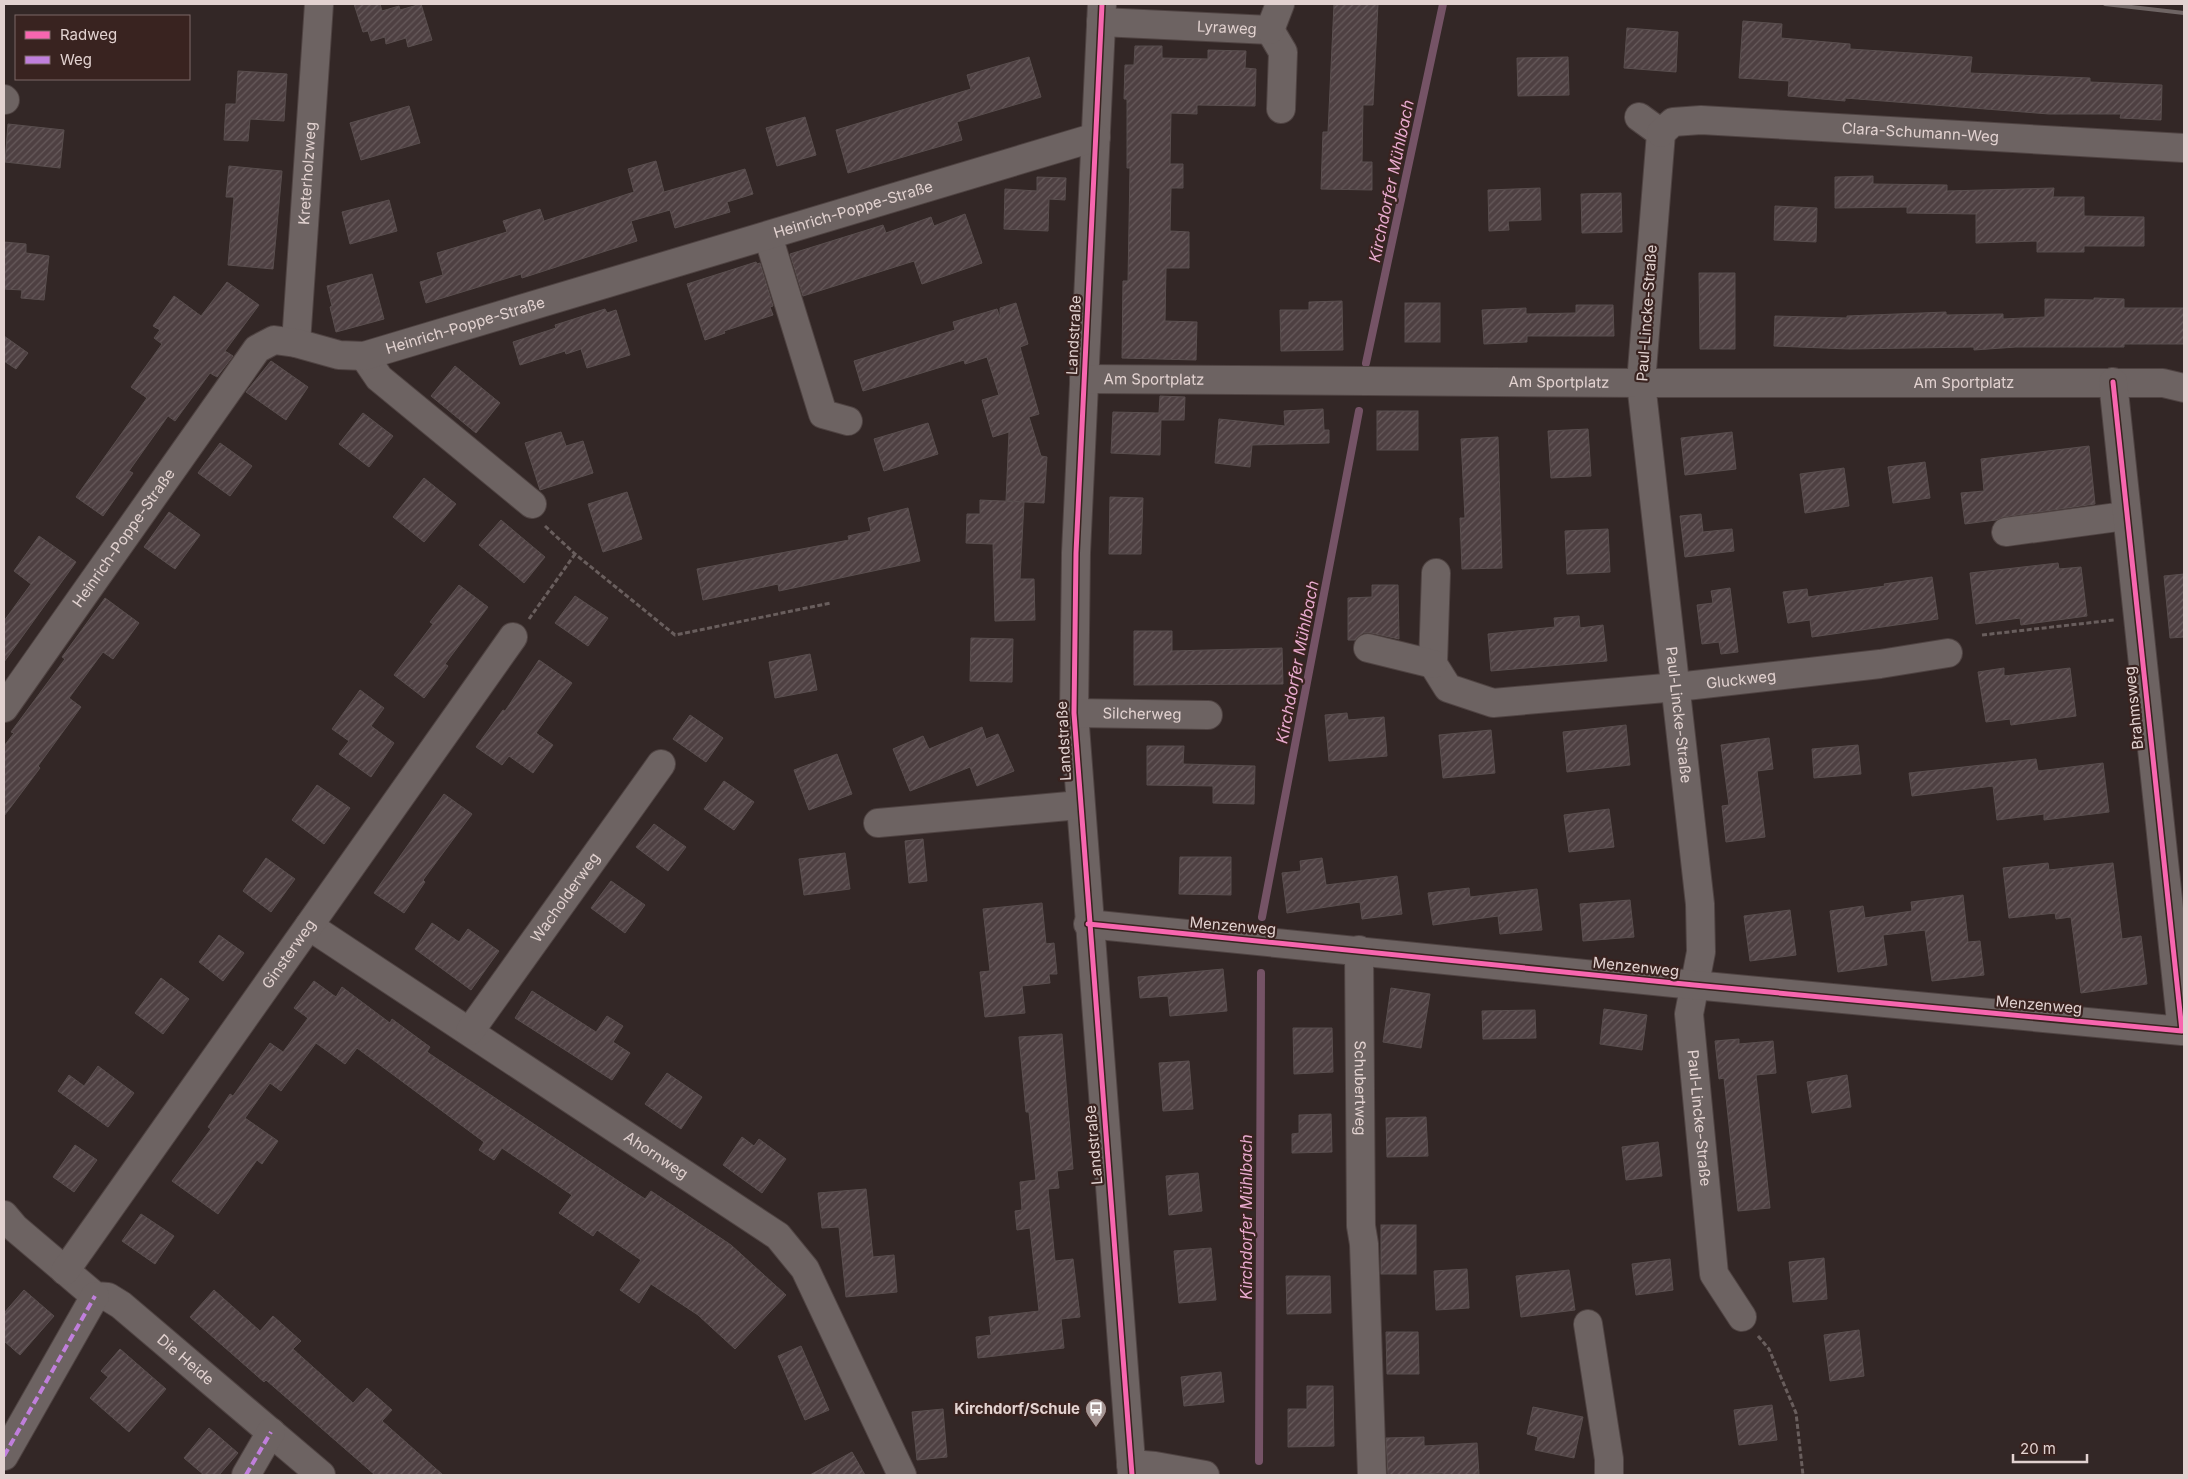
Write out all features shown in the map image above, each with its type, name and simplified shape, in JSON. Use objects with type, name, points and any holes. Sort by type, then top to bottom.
[{"type":"street","name":"Kreterholzweg","points":[[296,342],[319,4]]},
{"type":"street","points":[[1270,30],[1280,4]]},
{"type":"street","name":"Lyraweg","points":[[1102,13],[1270,30],[1283,52],[1281,109]]},
{"type":"street","name":"Landstraße","points":[[1102,13],[1076,553],[1074,713],[1088,924],[1132,1470]]},
{"type":"street","name":"Clara-Schumann-Weg","points":[[1650,125],[1701,120],[2184,148]]},
{"type":"street","name":"Paul-Lincke-Straße","points":[[1650,125],[1641,383],[1677,687],[1700,904],[1701,952],[1689,1014],[1714,1274],[1742,1317]]},
{"type":"street","name":"Heinrich-Poppe-Straße","points":[[4,708],[257,349],[274,340],[296,342],[340,355],[364,356],[1096,137]]},
{"type":"street","points":[[768,236],[823,414],[848,421]]},
{"type":"street","points":[[364,356],[379,378],[532,504]]},
{"type":"street","name":"Am Sportplatz","points":[[1084,379],[1641,383],[2113,382],[2163,383],[2184,388]]},
{"type":"street","name":"Brahmsweg","points":[[2113,382],[2125,516],[2182,1031]]},
{"type":"street","points":[[2006,532],[2125,516]]},
{"type":"street","points":[[1368,648],[1433,664],[1436,573]]},
{"type":"street","name":"Ginsterweg","points":[[65,1271],[513,637]]},
{"type":"street","name":"Gluckweg","points":[[1433,664],[1448,688],[1493,703],[1677,687],[1880,664],[1948,653]]},
{"type":"street","name":"Silcherweg","points":[[1074,713],[1208,715]]},
{"type":"street","name":"Wacholderweg","points":[[470,1031],[661,764]]},
{"type":"street","points":[[878,822],[1080,805]]},
{"type":"street","name":"Menzenweg","points":[[1088,924],[1694,985],[2182,1031]]},
{"type":"street","name":"Ahornweg","points":[[309,926],[778,1236],[805,1269],[902,1475]]},
{"type":"street","name":"Schubertweg","points":[[1359,950],[1361,1226],[1364,1244],[1372,1475]]},
{"type":"street","name":"Die Heide","points":[[4,1215],[15,1228],[95,1296],[108,1297],[121,1305],[321,1475]]},
{"type":"street","points":[[4,1456],[95,1296]]},
{"type":"street","points":[[1588,1324],[1609,1459],[1609,1475]]},
{"type":"street","points":[[246,1475],[271,1432]]},
{"type":"street","points":[[1132,1470],[1155,1466],[1205,1475]]},
{"type":"path","points":[[532,504],[536,517],[575,554],[675,635],[831,603]]},
{"type":"path","points":[[513,637],[524,626],[575,554]]},
{"type":"path","points":[[1982,635],[2136,617]]},
{"type":"path","points":[[1742,1317],[1769,1349],[1796,1413],[1803,1475]]},
{"type":"building","points":[[354,4],[380,4],[382,11],[399,6],[400,10],[421,4],[432,40],[408,47],[406,38],[386,44],[385,37],[371,41],[368,31],[363,32]]},
{"type":"building","points":[[1334,4],[1378,4],[1373,105],[1363,105],[1362,162],[1372,162],[1372,190],[1321,189],[1323,132],[1328,132]]},
{"type":"building","points":[[1743,21],[1782,24],[1781,38],[1850,44],[1850,49],[1972,57],[1970,73],[2090,78],[2090,82],[2162,85],[2161,120],[2120,118],[2121,114],[2049,114],[1845,98],[1845,101],[1788,96],[1789,81],[1739,78]]},
{"type":"building","points":[[1627,28],[1678,32],[1676,72],[1624,68]]},
{"type":"building","points":[[1135,46],[1162,46],[1162,58],[1208,59],[1208,50],[1246,51],[1245,68],[1256,69],[1255,106],[1197,105],[1197,114],[1171,113],[1170,164],[1183,164],[1183,188],[1171,188],[1170,231],[1189,232],[1189,268],[1166,268],[1165,321],[1197,322],[1196,360],[1122,358],[1123,281],[1128,281],[1130,168],[1127,168],[1127,99],[1124,99],[1125,65],[1134,65]]},
{"type":"building","points":[[1029,57],[1041,97],[957,122],[962,140],[848,173],[836,130],[971,89],[967,75]]},
{"type":"building","points":[[1568,57],[1569,95],[1518,96],[1517,58]]},
{"type":"building","points":[[238,71],[287,74],[284,121],[250,119],[248,141],[224,140],[226,104],[236,104]]},
{"type":"building","points":[[409,106],[420,143],[361,160],[350,123]]},
{"type":"building","points":[[805,117],[816,155],[777,166],[766,128]]},
{"type":"building","points":[[8,124],[64,130],[60,168],[5,162]]},
{"type":"building","points":[[656,161],[664,192],[745,169],[753,194],[727,202],[730,212],[675,228],[670,210],[631,221],[637,241],[522,278],[521,274],[426,303],[420,282],[443,275],[437,253],[507,232],[503,221],[540,209],[544,221],[634,192],[628,169]]},
{"type":"building","points":[[229,166],[282,171],[273,269],[228,265],[234,197],[226,197]]},
{"type":"building","points":[[1873,176],[1873,184],[1947,185],[1947,191],[2054,188],[2053,197],[2084,197],[2084,216],[2144,217],[2144,246],[2084,246],[2084,252],[2037,252],[2037,241],[1976,243],[1976,214],[1907,213],[1907,207],[1835,208],[1835,177]]},
{"type":"building","points":[[1037,177],[1066,178],[1065,200],[1049,199],[1048,231],[1004,229],[1005,189],[1037,191]]},
{"type":"building","points":[[1540,188],[1541,220],[1508,221],[1509,230],[1489,231],[1488,190]]},
{"type":"building","points":[[1621,193],[1622,232],[1582,233],[1581,194]]},
{"type":"building","points":[[389,200],[397,231],[350,244],[342,212]]},
{"type":"building","points":[[1775,206],[1817,208],[1816,242],[1774,240]]},
{"type":"building","points":[[965,214],[982,263],[922,284],[914,261],[803,296],[790,254],[883,225],[886,233],[931,217],[934,226]]},
{"type":"building","points":[[4,242],[26,244],[26,253],[49,256],[44,300],[21,298],[22,290],[4,289]]},
{"type":"building","points":[[756,262],[757,264],[760,263],[773,306],[770,307],[773,315],[724,331],[725,333],[705,340],[687,284]]},
{"type":"building","points":[[1699,273],[1735,273],[1735,349],[1700,349]]},
{"type":"building","points":[[372,274],[384,319],[336,332],[327,286]]},
{"type":"building","points":[[227,282],[259,305],[225,351],[233,356],[217,377],[210,373],[175,421],[168,416],[129,471],[133,473],[103,516],[76,497],[147,398],[131,387],[162,344],[154,338],[160,330],[153,326],[174,296],[201,316]]},
{"type":"building","points":[[2094,298],[2124,299],[2124,308],[2184,308],[2184,344],[2124,344],[2124,347],[2016,347],[1974,350],[1974,347],[1849,349],[1774,346],[1775,316],[1847,318],[1847,316],[1946,312],[1946,315],[2003,314],[2003,319],[2045,317],[2045,299],[2094,300]]},
{"type":"building","points":[[1342,301],[1343,350],[1281,351],[1280,310],[1309,310],[1309,302]]},
{"type":"building","points":[[1016,303],[1028,344],[1020,347],[1039,414],[1029,417],[1041,456],[1047,457],[1044,503],[1006,501],[1009,432],[993,437],[982,400],[999,395],[987,357],[965,364],[964,360],[863,391],[854,361],[955,330],[953,322],[997,309],[1000,318],[1000,308]]},
{"type":"building","points":[[1405,303],[1440,303],[1440,342],[1405,342]]},
{"type":"building","points":[[1576,305],[1613,305],[1614,336],[1527,336],[1527,342],[1484,344],[1482,310],[1526,308],[1526,314],[1576,313]]},
{"type":"building","points":[[605,309],[607,313],[616,310],[630,355],[587,368],[581,349],[566,354],[565,351],[520,365],[513,342],[556,328],[555,325]]},
{"type":"building","points":[[4,336],[28,353],[16,369],[4,361]]},
{"type":"building","points":[[271,361],[308,387],[286,420],[246,392]]},
{"type":"building","points":[[455,366],[500,403],[476,433],[431,396]]},
{"type":"building","points":[[1160,396],[1185,397],[1184,420],[1161,420],[1160,455],[1111,453],[1113,412],[1159,413]]},
{"type":"building","points":[[1323,409],[1324,430],[1329,430],[1329,443],[1252,445],[1250,467],[1215,463],[1219,419],[1285,426],[1284,411]]},
{"type":"building","points":[[1377,411],[1418,411],[1418,450],[1377,450]]},
{"type":"building","points":[[363,413],[393,436],[369,467],[339,444]]},
{"type":"building","points":[[928,423],[938,454],[884,471],[874,439]]},
{"type":"building","points":[[1588,429],[1591,476],[1551,478],[1548,431]]},
{"type":"building","points":[[561,432],[566,446],[583,441],[593,473],[540,490],[525,443]]},
{"type":"building","points":[[1732,432],[1736,469],[1685,475],[1681,438]]},
{"type":"building","points":[[1498,437],[1502,568],[1462,569],[1460,518],[1465,518],[1461,439]]},
{"type":"building","points":[[220,443],[252,466],[230,496],[198,473]]},
{"type":"building","points":[[2089,446],[2095,504],[1965,524],[1961,493],[1984,491],[1981,459]]},
{"type":"building","points":[[1925,462],[1930,498],[1893,503],[1888,467]]},
{"type":"building","points":[[1844,468],[1849,506],[1805,513],[1800,474]]},
{"type":"building","points":[[424,478],[456,504],[424,542],[393,517]]},
{"type":"building","points":[[627,492],[642,539],[603,552],[588,504]]},
{"type":"building","points":[[1110,497],[1143,498],[1141,554],[1109,554]]},
{"type":"building","points":[[980,500],[1024,502],[1020,579],[1034,579],[1035,620],[995,621],[993,544],[966,543],[967,514],[980,514]]},
{"type":"building","points":[[908,508],[920,561],[779,591],[778,584],[703,600],[697,569],[849,540],[848,536],[871,531],[868,518]]},
{"type":"building","points":[[169,512],[200,535],[175,569],[144,547]]},
{"type":"building","points":[[1701,514],[1703,532],[1732,529],[1734,551],[1685,557],[1680,516]]},
{"type":"building","points":[[501,520],[545,557],[524,583],[479,545]]},
{"type":"building","points":[[1608,529],[1610,572],[1567,574],[1565,531]]},
{"type":"building","points":[[39,536],[76,562],[4,662],[4,621],[31,584],[14,571]]},
{"type":"building","points":[[2058,563],[2059,569],[2081,567],[2087,616],[2021,625],[2020,618],[1976,624],[1970,573]]},
{"type":"building","points":[[2184,574],[2184,637],[2170,638],[2164,576]]},
{"type":"building","points":[[1932,577],[1938,619],[1812,637],[1810,620],[1788,623],[1783,592],[1807,589],[1808,597]]},
{"type":"building","points":[[459,585],[488,607],[445,664],[448,666],[424,698],[394,675],[433,624],[430,622]]},
{"type":"building","points":[[1372,585],[1398,585],[1399,639],[1363,633],[1355,640],[1348,640],[1348,598],[1372,597]]},
{"type":"building","points":[[1730,588],[1738,652],[1721,654],[1719,642],[1702,644],[1697,605],[1713,603],[1711,591]]},
{"type":"building","points":[[575,596],[608,618],[588,646],[555,623]]},
{"type":"building","points":[[105,598],[139,623],[113,659],[103,652],[69,698],[81,707],[38,766],[40,768],[4,816],[4,746],[14,733],[11,732],[65,659],[62,657]]},
{"type":"building","points":[[1579,616],[1580,628],[1603,625],[1607,661],[1491,671],[1488,634],[1555,627],[1554,618]]},
{"type":"building","points":[[1134,631],[1172,631],[1172,651],[1282,648],[1283,684],[1134,685]]},
{"type":"building","points":[[971,638],[1013,639],[1012,682],[970,681]]},
{"type":"building","points":[[810,654],[817,690],[775,698],[769,662]]},
{"type":"building","points":[[539,660],[572,683],[536,733],[553,745],[533,773],[509,756],[502,765],[476,747],[503,710],[505,711]]},
{"type":"building","points":[[2004,668],[2004,676],[2070,668],[2076,716],[2011,725],[2010,719],[1986,722],[1978,672]]},
{"type":"building","points":[[360,690],[384,708],[371,726],[394,743],[371,777],[339,754],[349,741],[332,729]]},
{"type":"building","points":[[1347,713],[1348,720],[1384,717],[1387,756],[1329,761],[1325,715]]},
{"type":"building","points":[[690,715],[723,738],[706,762],[673,739]]},
{"type":"building","points":[[1626,725],[1630,765],[1567,772],[1563,732]]},
{"type":"building","points":[[982,727],[986,739],[998,734],[1014,771],[977,786],[970,767],[910,791],[893,749],[923,736],[929,749]]},
{"type":"building","points":[[1491,730],[1495,773],[1443,778],[1439,735]]},
{"type":"building","points":[[1769,738],[1773,769],[1757,771],[1765,837],[1726,842],[1722,806],[1729,805],[1721,745]]},
{"type":"building","points":[[1858,745],[1861,774],[1814,778],[1812,749]]},
{"type":"building","points":[[1147,746],[1184,746],[1183,764],[1255,766],[1254,804],[1213,803],[1213,786],[1147,785]]},
{"type":"building","points":[[837,754],[852,794],[809,810],[794,770]]},
{"type":"building","points":[[2036,759],[2038,771],[2103,763],[2109,812],[2044,820],[2044,814],[1997,820],[1993,786],[1912,796],[1909,773]]},
{"type":"building","points":[[724,781],[754,802],[734,830],[704,809]]},
{"type":"building","points":[[317,785],[350,808],[324,844],[292,820]]},
{"type":"building","points":[[444,794],[472,814],[423,880],[425,882],[404,913],[374,893]]},
{"type":"building","points":[[1609,809],[1614,847],[1569,852],[1564,815]]},
{"type":"building","points":[[654,824],[686,847],[668,871],[636,847]]},
{"type":"building","points":[[923,839],[927,881],[909,883],[905,841]]},
{"type":"building","points":[[845,853],[850,889],[804,895],[799,859]]},
{"type":"building","points":[[1180,857],[1231,857],[1231,895],[1179,894]]},
{"type":"building","points":[[266,858],[295,879],[271,912],[243,891]]},
{"type":"building","points":[[1322,858],[1326,885],[1397,876],[1402,914],[1362,919],[1360,902],[1287,913],[1282,873],[1301,871],[1300,861]]},
{"type":"building","points":[[2048,863],[2049,870],[2113,863],[2122,939],[2141,936],[2147,984],[2081,993],[2071,917],[2056,919],[2055,913],[2009,918],[2003,868]]},
{"type":"building","points":[[611,881],[645,905],[625,933],[591,908]]},
{"type":"building","points":[[1469,888],[1470,897],[1537,889],[1542,930],[1500,934],[1498,916],[1433,925],[1428,893]]},
{"type":"building","points":[[1963,895],[1968,942],[1980,941],[1984,975],[1932,981],[1925,930],[1883,935],[1887,965],[1838,972],[1830,911],[1863,906],[1865,918],[1912,911],[1911,902]]},
{"type":"building","points":[[1630,900],[1634,937],[1583,941],[1580,904]]},
{"type":"building","points":[[1042,903],[1046,944],[1054,943],[1057,974],[1049,974],[1050,983],[1022,986],[1025,1013],[985,1017],[980,972],[990,971],[983,909]]},
{"type":"building","points":[[1790,910],[1796,955],[1750,961],[1744,916]]},
{"type":"building","points":[[432,923],[459,942],[468,929],[499,951],[471,990],[415,949]]},
{"type":"building","points":[[219,935],[244,953],[223,981],[199,962]]},
{"type":"building","points":[[1223,969],[1227,1011],[1170,1016],[1168,996],[1140,998],[1138,977]]},
{"type":"building","points":[[161,978],[189,999],[163,1034],[135,1013]]},
{"type":"building","points":[[314,981],[336,997],[342,987],[390,1023],[392,1019],[430,1047],[427,1052],[645,1199],[651,1191],[731,1245],[786,1295],[735,1349],[698,1315],[651,1284],[639,1303],[620,1290],[641,1260],[597,1230],[593,1236],[559,1213],[572,1195],[502,1148],[494,1160],[479,1150],[484,1142],[357,1048],[345,1064],[316,1043],[281,1091],[270,1083],[245,1118],[278,1141],[262,1164],[257,1160],[218,1214],[172,1181],[211,1129],[208,1127],[230,1094],[233,1096],[270,1043],[283,1052],[308,1018],[294,1008]]},
{"type":"building","points":[[1391,988],[1430,994],[1421,1048],[1383,1042]]},
{"type":"building","points":[[532,991],[596,1032],[607,1016],[623,1026],[613,1042],[630,1053],[612,1080],[515,1018]]},
{"type":"building","points":[[1604,1009],[1647,1015],[1642,1050],[1600,1044]]},
{"type":"building","points":[[1535,1010],[1536,1038],[1483,1039],[1482,1011]]},
{"type":"building","points":[[1293,1028],[1332,1028],[1333,1072],[1294,1074]]},
{"type":"building","points":[[1062,1034],[1073,1169],[1057,1171],[1059,1188],[1048,1189],[1055,1261],[1073,1259],[1080,1317],[1061,1319],[1064,1348],[978,1358],[976,1337],[991,1335],[989,1317],[1039,1311],[1030,1228],[1017,1230],[1015,1211],[1022,1210],[1020,1182],[1036,1180],[1029,1112],[1026,1112],[1019,1037]]},
{"type":"building","points":[[1739,1039],[1739,1044],[1773,1041],[1776,1073],[1756,1075],[1770,1208],[1738,1211],[1724,1078],[1719,1079],[1715,1041]]},
{"type":"building","points":[[1189,1061],[1193,1109],[1163,1111],[1159,1063]]},
{"type":"building","points":[[98,1066],[134,1093],[108,1127],[58,1091],[69,1075],[84,1086]]},
{"type":"building","points":[[667,1073],[702,1097],[681,1129],[645,1104]]},
{"type":"building","points":[[1847,1075],[1851,1107],[1812,1113],[1807,1082]]},
{"type":"building","points":[[1331,1114],[1332,1152],[1292,1153],[1292,1134],[1299,1133],[1299,1115]]},
{"type":"building","points":[[1426,1117],[1428,1156],[1387,1157],[1386,1118]]},
{"type":"building","points":[[742,1137],[754,1146],[759,1139],[786,1159],[762,1193],[723,1165]]},
{"type":"building","points":[[1658,1142],[1662,1176],[1626,1180],[1622,1147]]},
{"type":"building","points":[[75,1145],[97,1160],[74,1192],[53,1177]]},
{"type":"building","points":[[1198,1173],[1202,1211],[1169,1215],[1166,1176]]},
{"type":"building","points":[[866,1189],[873,1257],[894,1255],[897,1292],[846,1297],[839,1227],[822,1228],[818,1193]]},
{"type":"building","points":[[141,1214],[174,1236],[155,1264],[122,1241]]},
{"type":"building","points":[[1381,1225],[1416,1225],[1416,1274],[1381,1274]]},
{"type":"building","points":[[1211,1248],[1216,1300],[1179,1303],[1174,1251]]},
{"type":"building","points":[[1824,1258],[1827,1299],[1793,1302],[1789,1262]]},
{"type":"building","points":[[1670,1259],[1673,1290],[1636,1295],[1632,1264]]},
{"type":"building","points":[[1467,1269],[1469,1308],[1436,1310],[1434,1271]]},
{"type":"building","points":[[1569,1270],[1575,1310],[1521,1317],[1516,1276]]},
{"type":"building","points":[[1286,1276],[1330,1276],[1331,1313],[1287,1314]]},
{"type":"building","points":[[24,1290],[54,1316],[20,1355],[4,1341],[4,1313]]},
{"type":"building","points":[[214,1290],[260,1331],[273,1316],[301,1341],[293,1349],[353,1403],[367,1388],[392,1410],[382,1421],[443,1475],[375,1475],[190,1317]]},
{"type":"building","points":[[1859,1330],[1864,1376],[1830,1381],[1824,1335]]},
{"type":"building","points":[[1386,1332],[1418,1332],[1419,1374],[1387,1374]]},
{"type":"building","points":[[801,1346],[829,1410],[805,1420],[778,1356]]},
{"type":"building","points":[[120,1349],[166,1389],[129,1432],[90,1398],[108,1377],[101,1371]]},
{"type":"building","points":[[1221,1372],[1224,1402],[1184,1406],[1181,1377]]},
{"type":"building","points":[[1307,1386],[1333,1386],[1334,1446],[1288,1447],[1288,1409],[1307,1409]]},
{"type":"building","points":[[1772,1405],[1777,1440],[1739,1445],[1734,1410]]},
{"type":"building","points":[[1533,1407],[1583,1417],[1574,1458],[1535,1450],[1538,1437],[1527,1434]]},
{"type":"building","points":[[943,1409],[947,1457],[917,1460],[912,1412]]},
{"type":"building","points":[[209,1428],[238,1453],[219,1475],[204,1475],[184,1458]]},
{"type":"building","points":[[1424,1437],[1424,1446],[1477,1443],[1479,1475],[1443,1475],[1443,1473],[1388,1475],[1386,1438]]},
{"type":"building","points":[[852,1452],[865,1475],[810,1475]]},
{"type":"waterway","name":"Kirchdorfer Mühlbach","points":[[1366,363],[1443,4]]},
{"type":"waterway","name":"Kirchdorfer Mühlbach","points":[[1262,917],[1359,411]]},
{"type":"waterway","name":"Kirchdorfer Mühlbach","points":[[1259,1461],[1261,973]]},
{"type":"railway","points":[[2105,4],[2184,13]]},
{"type":"marked path","points":[[4,1456],[95,1296]]},
{"type":"marked path","points":[[246,1475],[271,1432]]},
{"type":"cycle path","points":[[1102,4],[1076,553],[1074,713],[1132,1475]]},
{"type":"cycle path","points":[[1088,924],[1694,985],[2182,1031],[2113,382]]},
{"type":"place","name":"Kirchdorf/Schule","points":[[1096,1428]]}]
